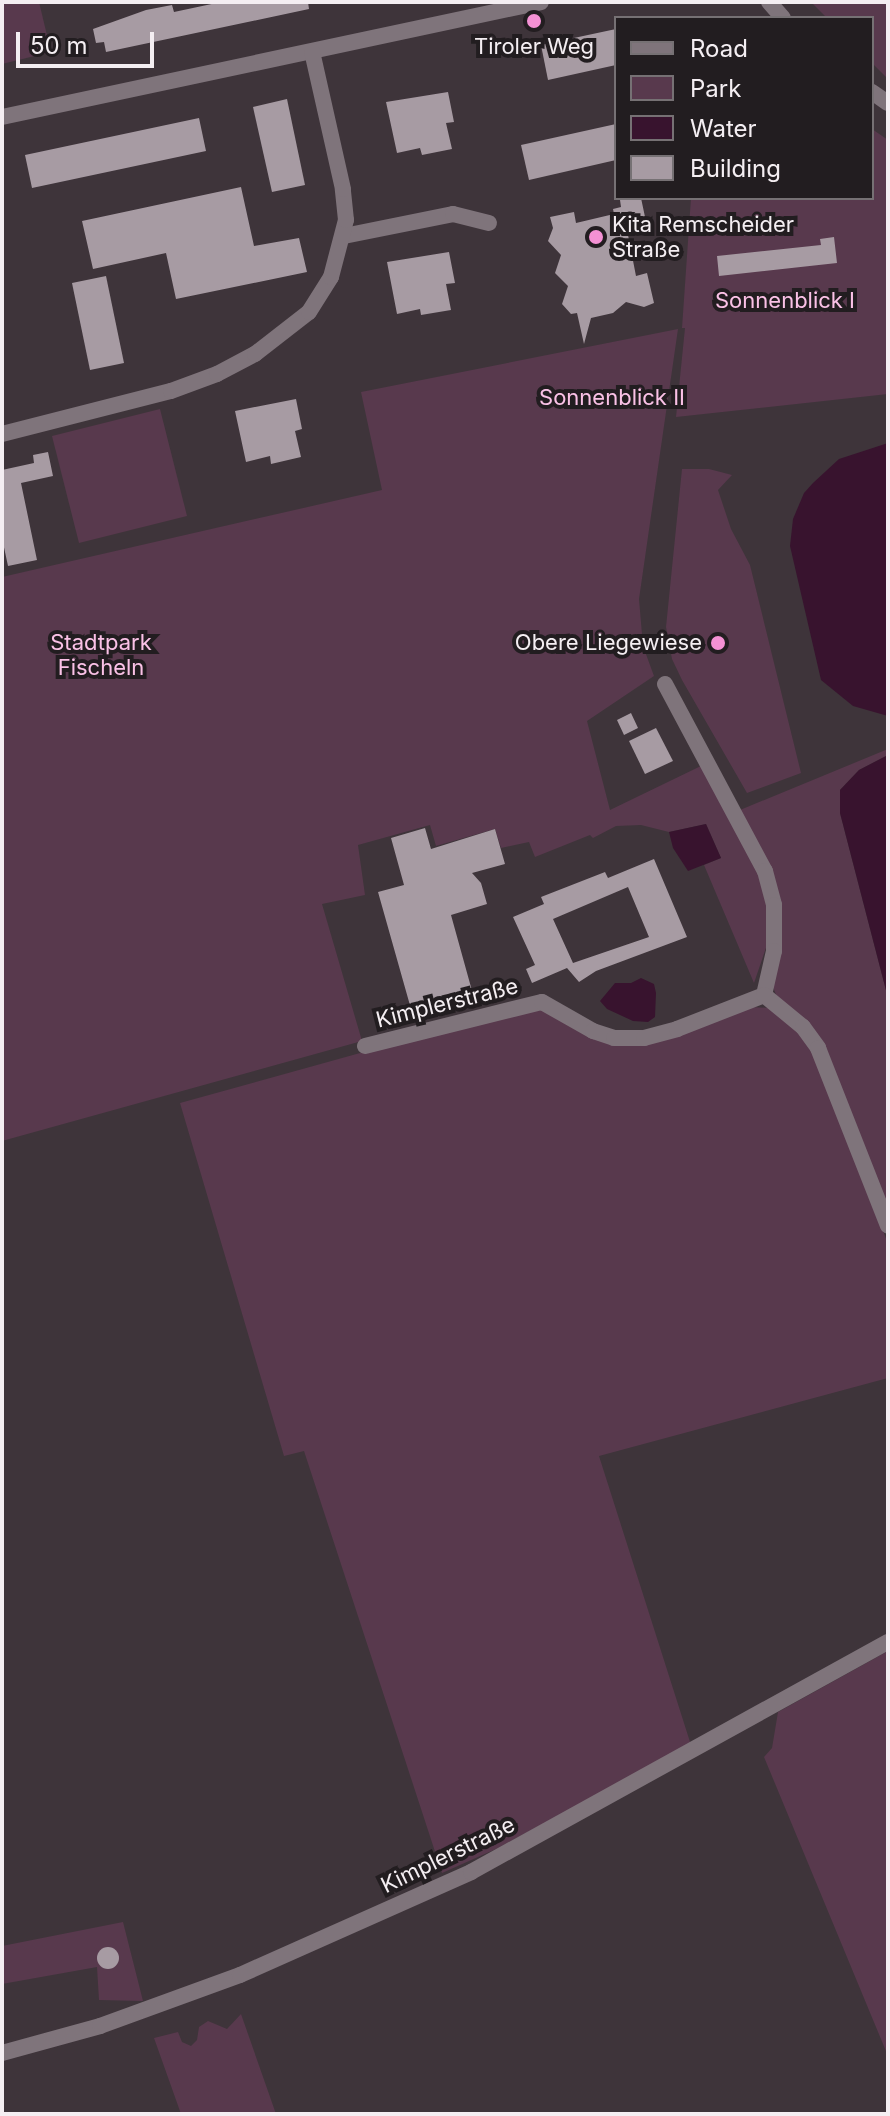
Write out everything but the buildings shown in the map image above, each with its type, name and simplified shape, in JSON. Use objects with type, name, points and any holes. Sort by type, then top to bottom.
[{"type":"street","points":[[2,117],[541,2]]},
{"type":"street","points":[[2,434],[171,391],[217,374],[255,354],[309,312],[331,277],[344,236],[343,189],[312,51]]},
{"type":"street","points":[[344,236],[453,214],[489,223]]},
{"type":"street","points":[[665,684],[765,871],[774,905],[774,951],[764,995],[803,1027],[818,1048],[888,1226]]},
{"type":"street","name":"Kimplerstraße","points":[[365,1046],[542,1002],[593,1031],[614,1038],[644,1038],[677,1029],[764,995]]},
{"type":"street","name":"Kimplerstraße","points":[[2,2053],[100,2026],[240,1975],[471,1872],[717,1740],[888,1642]]},
{"type":"green space","points":[[2,2],[39,2],[51,52],[2,64]]},
{"type":"green space","points":[[811,2],[888,2],[888,79],[874,65],[874,16],[825,16]]},
{"type":"green space","name":"Sonnenblick I","points":[[874,130],[888,140],[888,394],[676,417],[685,328],[682,328],[691,200],[874,200]]},
{"type":"green space","points":[[678,329],[639,599],[643,646],[654,676],[587,721],[610,810],[703,765],[759,873],[768,904],[770,936],[754,983],[704,865],[721,858],[706,824],[669,832],[641,825],[616,826],[593,838],[590,835],[535,857],[529,842],[501,848],[495,829],[436,846],[430,825],[358,845],[365,895],[322,904],[362,1041],[2,1141],[2,577],[382,490],[361,392]]},
{"type":"green space","points":[[160,409],[187,516],[79,543],[52,436]]},
{"type":"green space","name":"Obere Liegewiese","points":[[682,469],[709,469],[732,475],[718,490],[731,529],[750,565],[801,773],[747,793],[672,659],[666,627]]},
{"type":"green space","points":[[888,749],[888,755],[859,770],[840,790],[840,813],[888,998],[888,1212],[827,1052],[777,997],[773,987],[781,937],[740,810]]},
{"type":"green space","points":[[751,1007],[771,1008],[800,1032],[817,1057],[832,1092],[888,1244],[888,1378],[599,1456],[691,1745],[496,1849],[442,1873],[304,1451],[284,1456],[180,1103],[468,1023],[542,1008],[615,1042]]},
{"type":"green space","points":[[888,1651],[888,2056],[764,1757],[772,1748],[778,1712]]},
{"type":"green space","points":[[123,1922],[143,2001],[99,2000],[97,1967],[2,1984],[2,1946]]},
{"type":"green space","points":[[241,2014],[276,2114],[181,2114],[154,2038],[178,2032],[182,2042],[191,2046],[197,2040],[199,2027],[208,2021],[227,2029]]},
{"type":"water","points":[[888,443],[888,716],[853,706],[821,680],[790,546],[793,519],[804,493],[813,483],[839,459]]},
{"type":"water","points":[[888,755],[888,998],[840,813],[840,790],[859,770]]},
{"type":"water","points":[[706,824],[721,858],[688,871],[673,848],[669,832]]},
{"type":"water","points":[[641,978],[654,984],[656,993],[655,1017],[648,1022],[633,1021],[607,1009],[600,1001],[615,983],[631,983]]},
{"type":"place","name":"Tiroler Weg","points":[[534,21]]},
{"type":"place","name":"Kita Remscheider Straße","points":[[596,237]]},
{"type":"place","name":"Obere Liegewiese","points":[[718,643]]},
{"type":"park label","name":"Sonnenblick II","points":[[612,398]]},
{"type":"park label","name":"Stadtpark Fischeln","points":[[101,654]]}]
